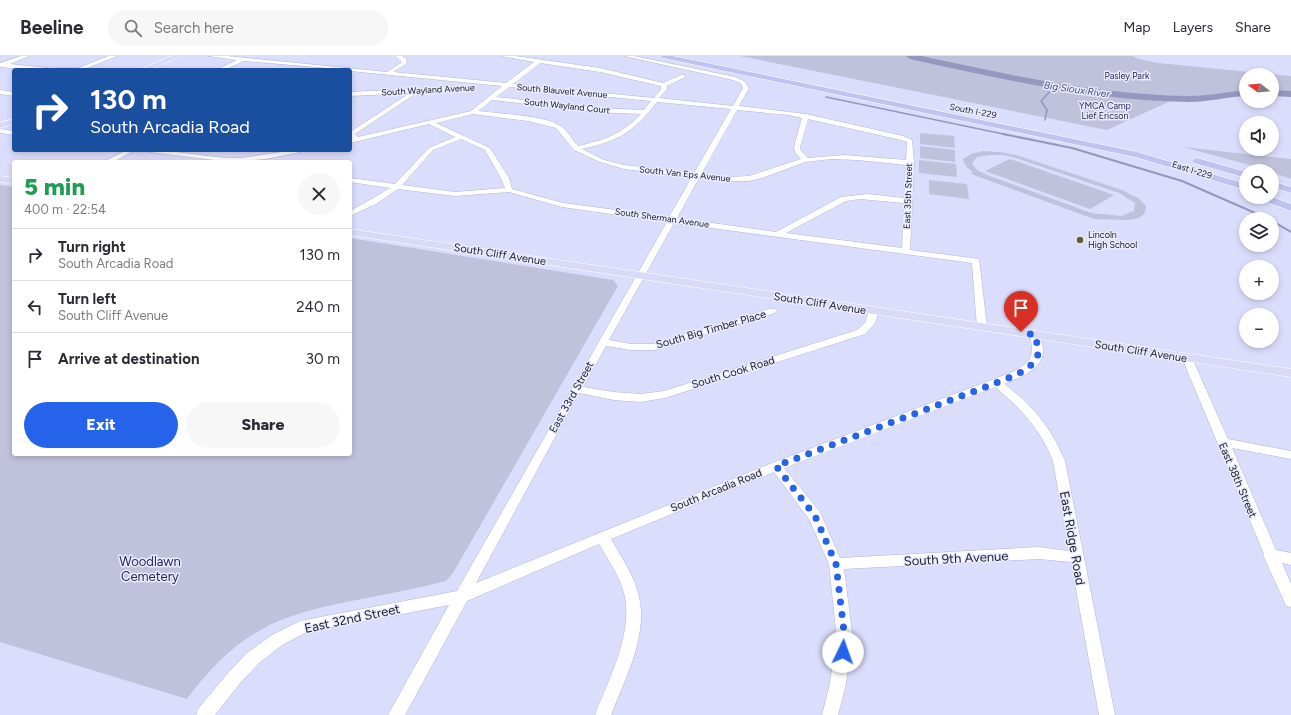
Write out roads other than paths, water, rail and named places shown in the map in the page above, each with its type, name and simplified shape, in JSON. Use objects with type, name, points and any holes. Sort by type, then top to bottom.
[{"type":"highway","name":"South I-229","points":[[663,56],[1137,155]]},
{"type":"highway","name":"South I-229","points":[[698,56],[957,108]]},
{"type":"highway","points":[[680,59],[757,68]]},
{"type":"highway","points":[[1132,145],[1146,148]]},
{"type":"highway","points":[[1137,155],[1239,190]]},
{"type":"highway","name":"East I-229","points":[[1137,155],[1239,185]]},
{"type":"highway","points":[[1190,160],[1239,174]]},
{"type":"highway","points":[[1279,186],[1291,190]]},
{"type":"highway","points":[[1279,198],[1291,202]]},
{"type":"highway","points":[[1279,203],[1291,208]]},
{"type":"main road","points":[[147,68],[178,56]]},
{"type":"main road","points":[[0,126],[12,122]]},
{"type":"main road","points":[[0,179],[12,181]]},
{"type":"main road","name":"South Cliff Avenue","points":[[352,232],[1291,373]]},
{"type":"street","points":[[1,65],[26,56]]},
{"type":"street","points":[[80,68],[114,56]]},
{"type":"street","name":"South Blauvelt Avenue","points":[[211,56],[330,68]]},
{"type":"street","points":[[224,68],[252,56]]},
{"type":"street","points":[[387,74],[402,64],[404,60],[398,56]]},
{"type":"street","points":[[504,56],[600,70],[664,85],[683,76]]},
{"type":"street","name":"East 33rd Street","points":[[396,715],[602,342],[746,88],[742,82],[731,78],[627,56]]},
{"type":"street","points":[[352,141],[473,112],[539,61]]},
{"type":"street","points":[[1,65],[29,68]]},
{"type":"street","name":"South Blauvelt Avenue","points":[[352,70],[789,113],[910,141]]},
{"type":"street","points":[[576,149],[620,136],[633,126],[664,89],[664,85]]},
{"type":"street","name":"South Wayland Avenue","points":[[352,94],[505,86]]},
{"type":"street","points":[[352,133],[416,91]]},
{"type":"street","points":[[0,92],[12,94]]},
{"type":"street","name":"South Wayland Court","points":[[490,98],[597,110],[645,112]]},
{"type":"street","name":"South Van Eps Avenue","points":[[473,112],[528,118],[550,124],[558,127],[576,149],[602,161],[624,167],[744,180],[806,160],[849,157],[910,163]]},
{"type":"street","points":[[806,116],[797,147],[798,152],[806,160]]},
{"type":"street","points":[[431,123],[488,149],[505,178],[509,190]]},
{"type":"street","points":[[0,131],[12,133]]},
{"type":"street","points":[[352,136],[357,140]]},
{"type":"street","points":[[352,213],[373,202],[397,186],[431,149],[460,137]]},
{"type":"street","name":"East 35th Street","points":[[906,251],[910,141]]},
{"type":"street","points":[[111,160],[128,152]]},
{"type":"street","points":[[159,152],[204,160]]},
{"type":"street","points":[[229,160],[265,159],[293,152]]},
{"type":"street","name":"South Sherman Avenue","points":[[352,180],[455,194],[509,190],[562,205],[976,261],[982,327]]},
{"type":"street","points":[[778,234],[844,199],[867,196],[908,201]]},
{"type":"street","name":"South Big Timber Place","points":[[602,342],[631,347],[654,347],[772,311]]},
{"type":"street","name":"South Cook Road","points":[[576,389],[614,396],[640,398],[665,394],[861,332],[868,328],[872,322],[874,311]]},
{"type":"street","name":"South Arcadia Road","points":[[462,596],[776,466],[996,383],[1024,370],[1032,364],[1038,354],[1035,335]]},
{"type":"street","name":"East 38th Street","points":[[1187,358],[1270,555],[1291,601]]},
{"type":"street","name":"East Ridge Road","points":[[996,383],[1014,396],[1029,411],[1053,443],[1059,461],[1107,715]]},
{"type":"street","points":[[1222,442],[1291,455]]},
{"type":"street","points":[[776,466],[815,516],[836,564],[845,640],[837,688],[830,715]]},
{"type":"street","points":[[602,537],[628,584],[632,598],[634,617],[628,643],[603,715]]},
{"type":"street","name":"South 9th Avenue","points":[[836,564],[1039,553],[1076,557]]},
{"type":"street","points":[[1270,555],[1291,559]]},
{"type":"street","name":"East 32nd Street","points":[[204,715],[252,658],[277,640],[306,626],[462,596]]},
{"type":"waterway","name":"Big Sioux River","points":[[910,56],[1048,85],[1118,95],[1189,99],[1239,94]]},
{"type":"waterway","points":[[1045,120],[1047,110],[1041,101],[1055,86]]},
{"type":"waterway","name":"Big Sioux River","points":[[1279,93],[1291,94]]},
{"type":"waterway","points":[[826,97],[1008,135]]},
{"type":"waterway","points":[[1003,134],[1072,148],[1182,181],[1253,212]]},
{"type":"waterway","points":[[1279,225],[1291,232]]},
{"type":"place","name":"Lincoln High School","points":[[1080,240]]},
{"type":"park label","name":"Pasley Park","points":[[1127,76]]},
{"type":"park label","name":"YMCA Camp Lief Ericson","points":[[1105,112]]},
{"type":"park label","name":"Woodlawn Cemetery","points":[[150,568]]}]
